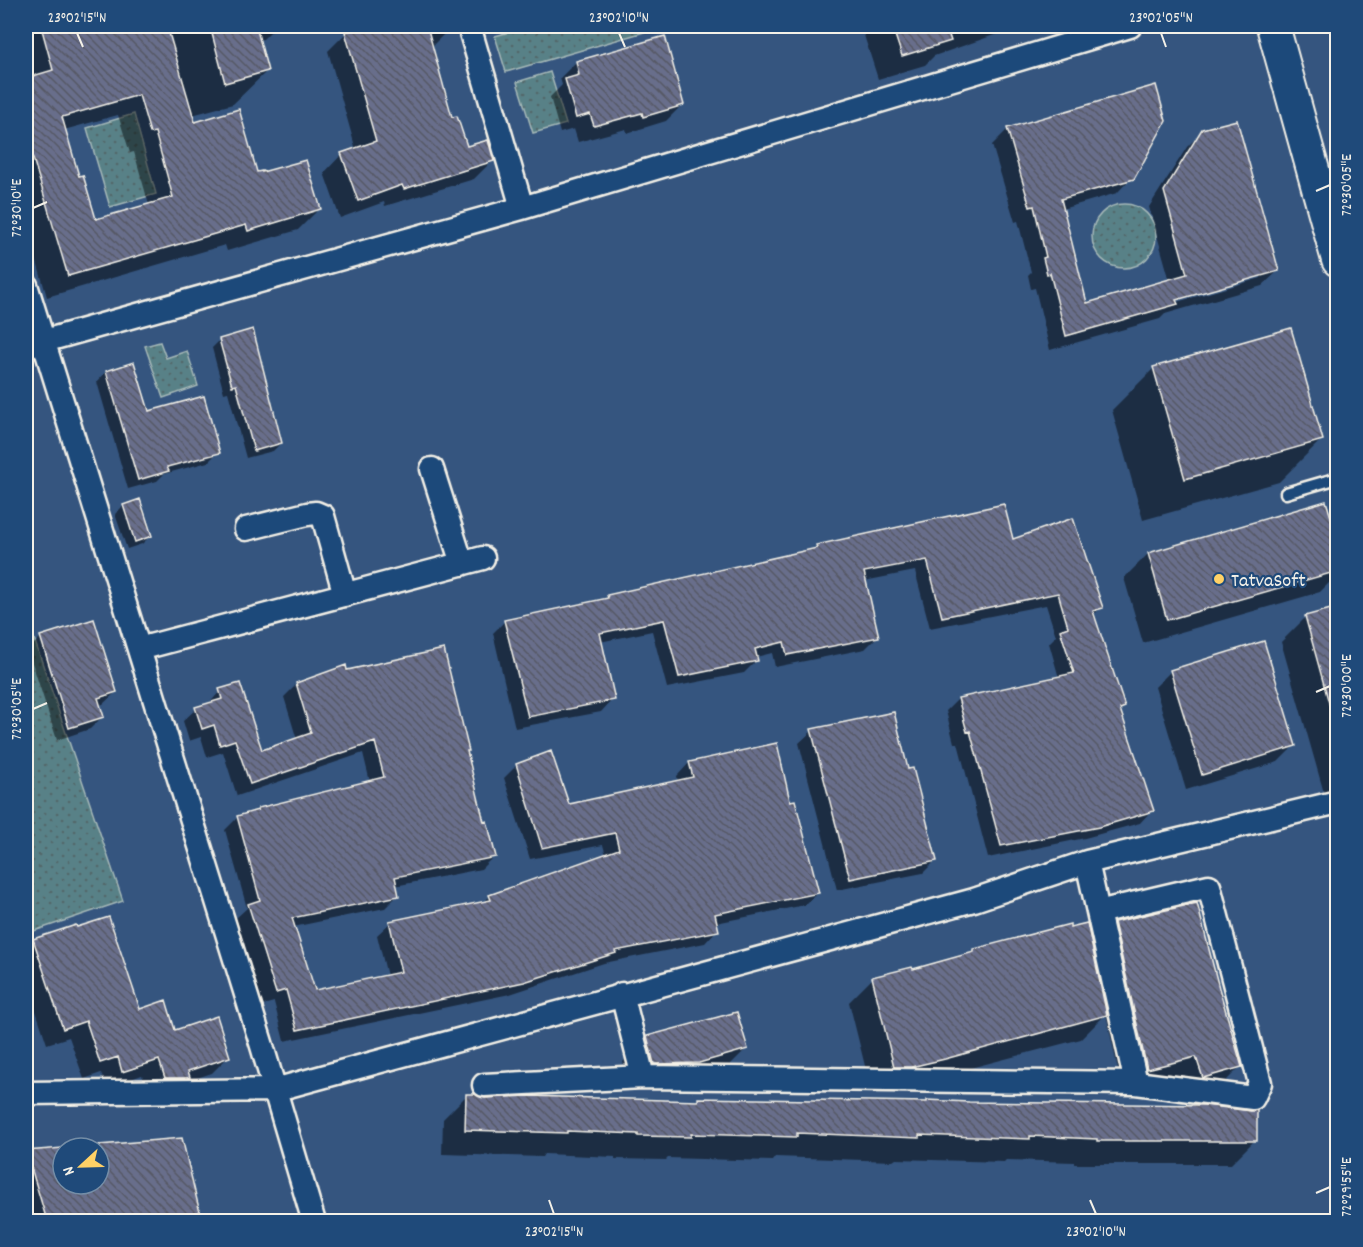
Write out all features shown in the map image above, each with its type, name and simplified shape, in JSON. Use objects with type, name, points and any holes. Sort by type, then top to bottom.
[{"type":"main road","points":[[1273,26],[1338,260]]},
{"type":"main road","points":[[1294,26],[1338,185]]},
{"type":"street","points":[[470,26],[522,208]]},
{"type":"street","points":[[34,344],[522,208],[1131,26]]},
{"type":"street","points":[[26,285],[34,344],[139,649],[314,1221]]},
{"type":"street","points":[[139,649],[472,561],[432,470]]},
{"type":"street","points":[[246,529],[307,514],[316,513],[323,516],[345,595]]},
{"type":"street","points":[[26,1093],[274,1090],[974,900],[1087,862],[1338,802]]},
{"type":"street","points":[[1087,862],[1136,1083]]},
{"type":"street","points":[[484,1086],[643,1077],[1136,1083],[1253,1098],[1260,1083],[1209,886],[1098,912]]},
{"type":"street","points":[[622,994],[643,1077]]},
{"type":"lane","points":[[1286,493],[1338,478]]},
{"type":"green space","points":[[531,26],[657,26],[658,28],[506,72],[495,36]]},
{"type":"green space","points":[[550,72],[566,124],[533,133],[517,82]]},
{"type":"green space","points":[[134,114],[156,194],[110,207],[87,128]]},
{"type":"green space","points":[[1124,204],[1147,213],[1156,236],[1147,259],[1124,268],[1101,259],[1092,236],[1101,213]]},
{"type":"green space","points":[[160,342],[166,358],[187,351],[198,386],[163,398],[145,346]]},
{"type":"green space","points":[[26,615],[123,901],[31,932],[26,915]]},
{"type":"building","points":[[41,26],[167,26],[195,122],[239,109],[257,172],[306,160],[321,209],[248,231],[246,225],[68,276],[26,135],[26,78],[53,70]],"holes":[[[139,95],[150,133],[155,132],[173,197],[96,219],[83,175],[79,176],[62,117]]]},
{"type":"building","points":[[210,26],[256,26],[268,71],[225,83]]},
{"type":"building","points":[[367,26],[427,26],[452,117],[457,116],[467,146],[488,140],[494,161],[404,189],[402,185],[358,201],[341,153],[376,141],[345,32]]},
{"type":"building","points":[[892,26],[946,26],[951,41],[902,56]]},
{"type":"building","points":[[665,36],[684,105],[643,117],[642,113],[594,126],[590,114],[576,118],[565,79],[579,75],[576,61]]},
{"type":"building","points":[[1156,85],[1166,121],[1134,179],[1061,199],[1087,303],[1187,274],[1164,191],[1202,129],[1237,120],[1279,271],[1176,300],[1178,304],[1066,336],[1050,273],[1047,274],[1043,258],[1046,257],[1034,206],[1030,207],[1007,128]]},
{"type":"building","points":[[1291,328],[1323,440],[1185,479],[1153,367]]},
{"type":"building","points":[[253,329],[282,443],[254,451],[236,385],[232,386],[219,339]]},
{"type":"building","points":[[134,362],[149,411],[204,396],[220,453],[167,467],[169,471],[138,480],[106,371]]},
{"type":"building","points":[[140,499],[152,536],[135,542],[123,505]]},
{"type":"building","points":[[1326,501],[1338,540],[1338,571],[1167,620],[1148,553]]},
{"type":"building","points":[[1004,504],[1013,539],[1073,518],[1103,608],[1093,611],[1125,707],[1120,709],[1154,811],[1099,827],[1001,846],[970,731],[967,732],[958,698],[1074,673],[1060,630],[1068,627],[1058,593],[942,617],[927,560],[864,572],[879,637],[787,655],[784,642],[755,649],[758,661],[679,677],[664,620],[600,633],[615,700],[528,717],[504,620],[608,598],[607,595],[817,548],[816,545]]},
{"type":"building","points":[[1338,607],[1338,713],[1332,714],[1305,616]]},
{"type":"building","points":[[94,619],[117,692],[98,698],[104,717],[69,728],[40,636]]},
{"type":"building","points":[[1264,641],[1296,746],[1202,775],[1170,670]]},
{"type":"building","points":[[444,649],[484,822],[487,821],[496,857],[395,877],[399,896],[292,918],[315,990],[401,972],[389,921],[491,900],[489,895],[619,849],[615,833],[542,848],[516,764],[551,751],[569,804],[693,777],[689,762],[777,743],[790,801],[795,800],[819,893],[715,914],[719,931],[615,951],[616,953],[524,982],[297,1030],[286,990],[276,993],[248,904],[260,900],[237,816],[258,810],[258,808],[384,777],[375,742],[250,784],[235,740],[220,745],[214,725],[202,729],[195,707],[222,699],[219,689],[240,683],[262,750],[311,733],[296,683],[346,665],[347,670]]},
{"type":"building","points":[[894,712],[908,769],[913,768],[937,861],[850,879],[811,729]]},
{"type":"building","points":[[1197,903],[1242,1067],[1203,1078],[1196,1057],[1147,1069],[1114,922]]},
{"type":"building","points":[[109,917],[140,1009],[166,1000],[175,1030],[217,1016],[230,1057],[188,1071],[190,1077],[187,1078],[165,1078],[159,1060],[122,1072],[118,1057],[100,1063],[86,1021],[63,1029],[33,939]]},
{"type":"building","points":[[1087,923],[1107,1015],[945,1059],[911,1067],[894,1067],[872,977],[912,967],[913,969],[974,952],[974,949],[1070,924],[1070,927]]},
{"type":"building","points":[[737,1012],[748,1049],[699,1063],[654,1064],[647,1036]]},
{"type":"building","points":[[466,1094],[475,1094],[485,1098],[528,1096],[698,1101],[698,1098],[1204,1105],[1257,1110],[1257,1141],[1097,1141],[1097,1139],[1030,1136],[1030,1139],[919,1135],[919,1138],[797,1133],[797,1137],[691,1134],[691,1137],[567,1131],[567,1133],[465,1130]]},
{"type":"building","points":[[182,1138],[202,1221],[47,1221],[26,1151],[51,1149],[51,1196],[111,1196],[111,1144]]},
{"type":"place","name":"TatvaSoft","points":[[1219,579]]}]
